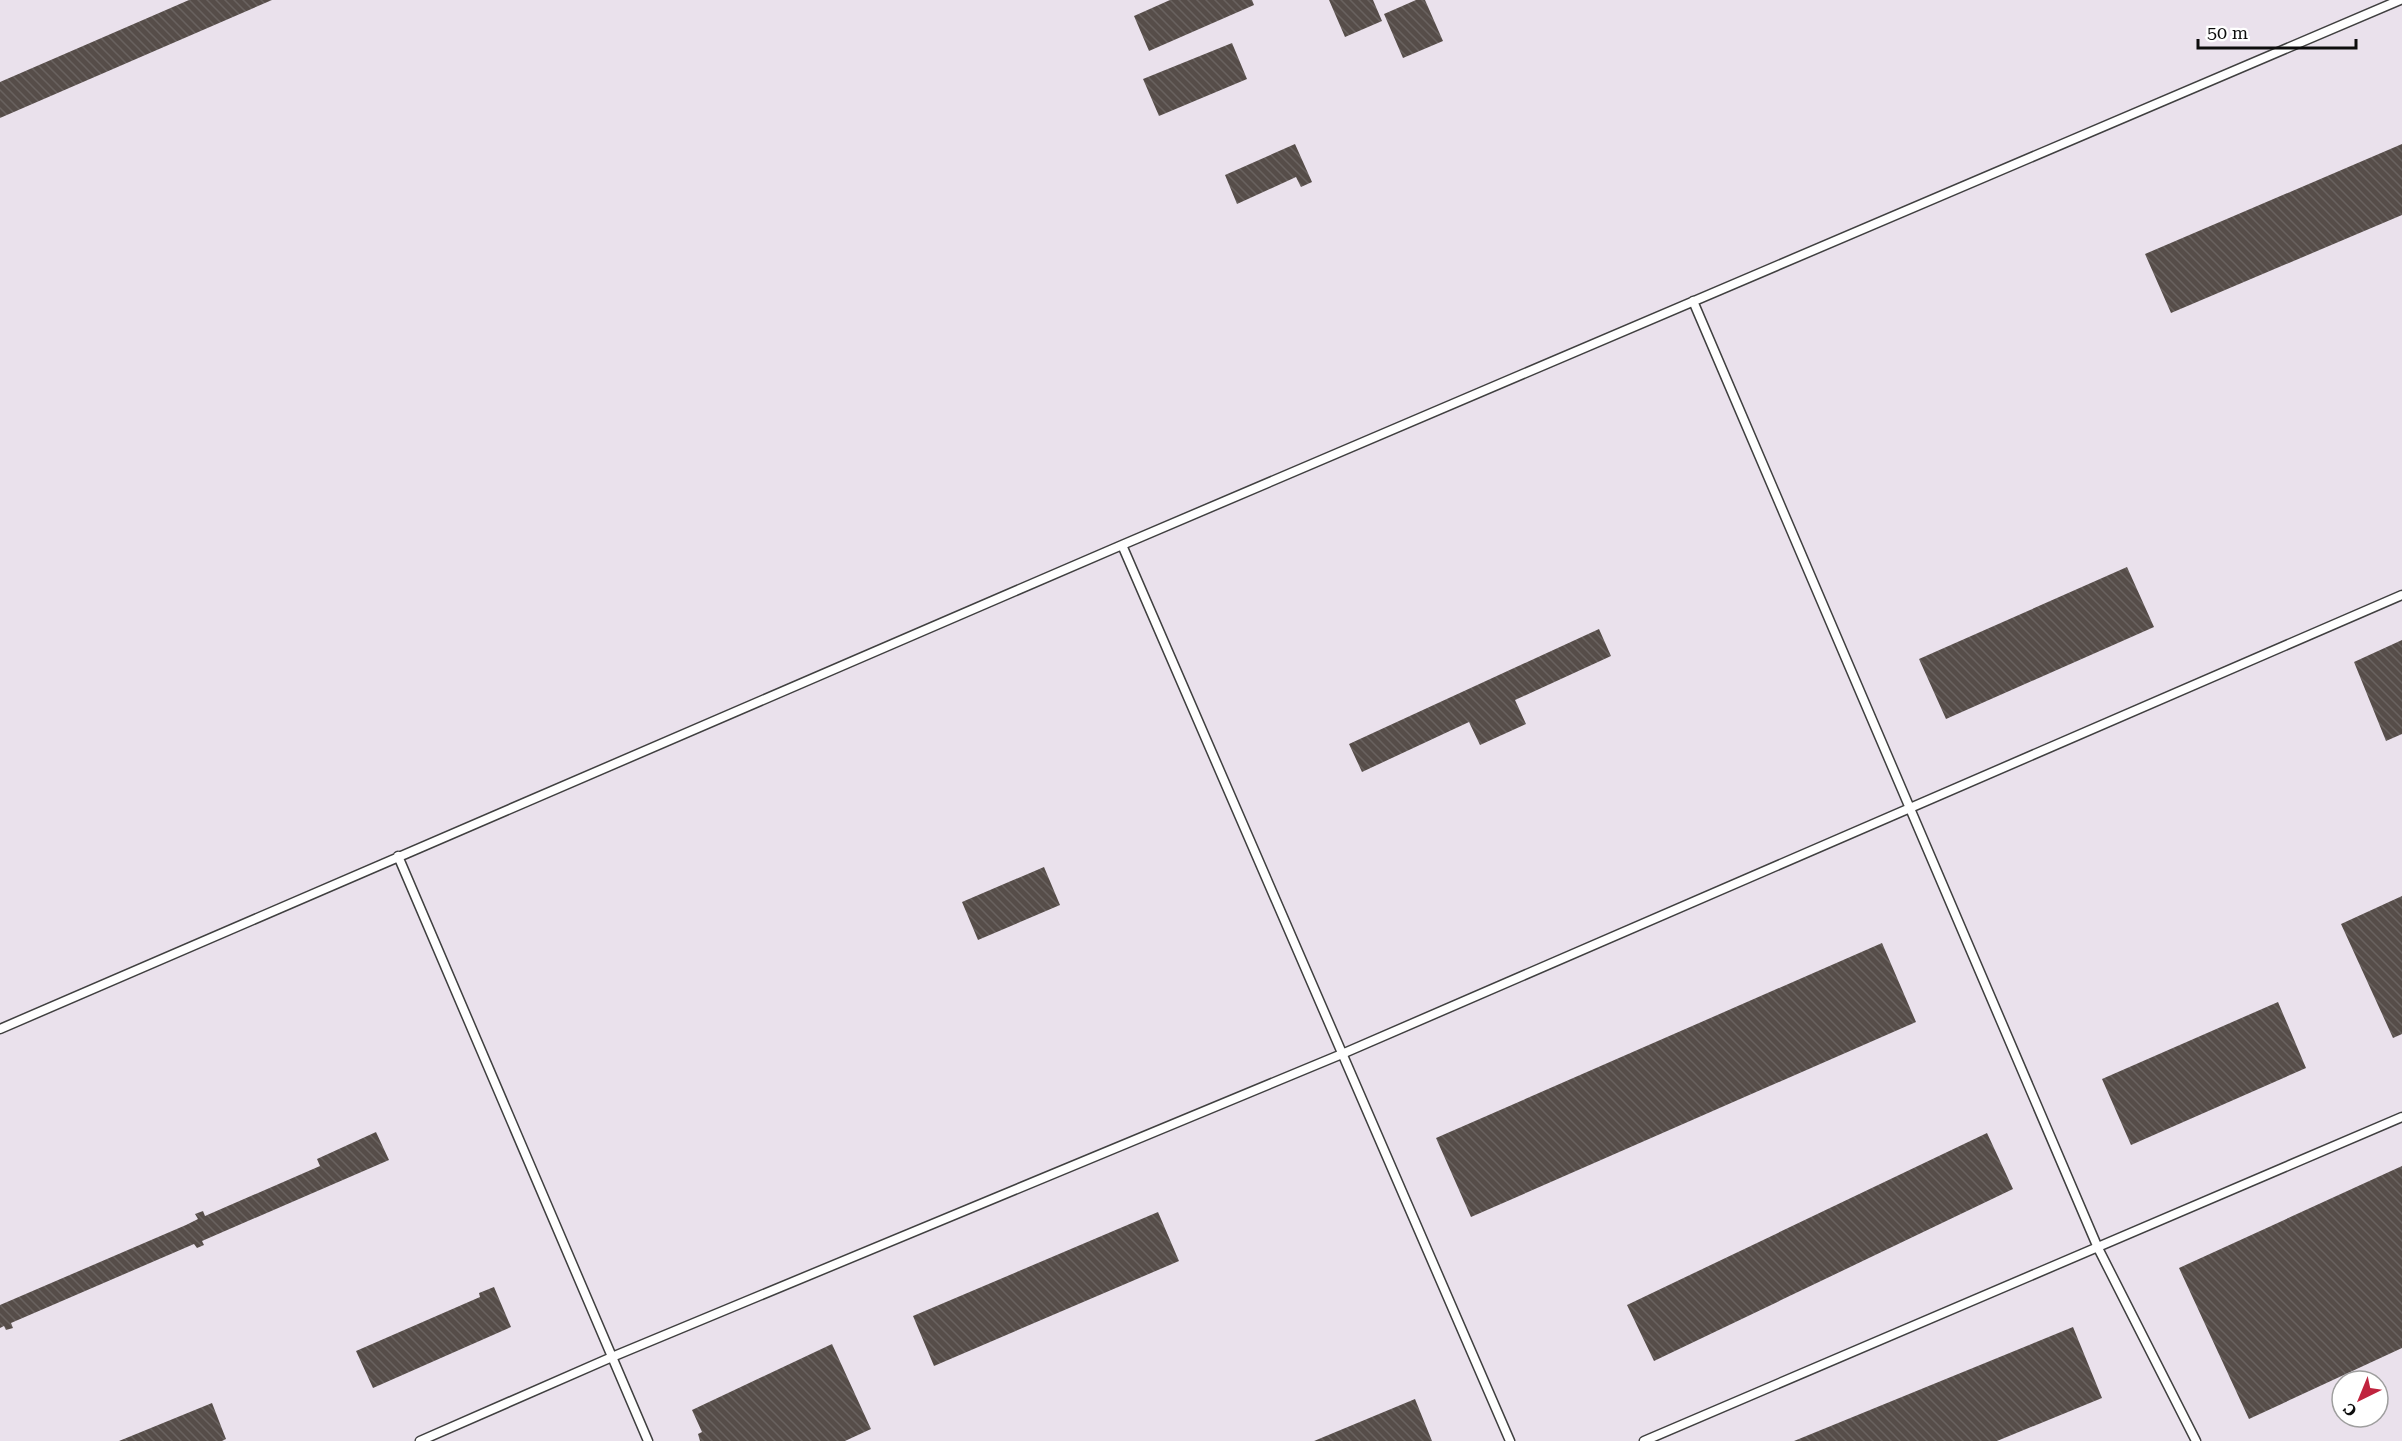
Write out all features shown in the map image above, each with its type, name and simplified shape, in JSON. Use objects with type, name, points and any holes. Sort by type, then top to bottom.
[{"type":"lane","points":[[0,1029],[1122,545],[2400,0]]},
{"type":"lane","points":[[1693,301],[2098,1248],[2196,1441]]},
{"type":"lane","points":[[1122,545],[1510,1441]]},
{"type":"lane","points":[[420,1441],[612,1357],[1342,1054],[2402,595]]},
{"type":"lane","points":[[398,856],[648,1441]]},
{"type":"lane","points":[[1644,1441],[2402,1117]]},
{"type":"shaded area","points":[[0,0],[2402,0],[2402,1441],[0,1441]]},
{"type":"building","points":[[189,0],[272,0],[0,118],[0,82]]},
{"type":"building","points":[[1170,0],[1252,0],[1254,5],[1149,51],[1134,16]]},
{"type":"building","points":[[1329,0],[1373,0],[1382,21],[1345,37]]},
{"type":"building","points":[[1416,0],[1425,0],[1443,41],[1403,58],[1384,14]]},
{"type":"building","points":[[1232,43],[1247,79],[1159,116],[1143,79]]},
{"type":"building","points":[[1295,144],[1312,182],[1301,187],[1296,177],[1237,204],[1225,175]]},
{"type":"building","points":[[2402,144],[2402,215],[2171,313],[2145,254]]},
{"type":"building","points":[[2127,567],[2154,627],[1946,719],[1919,659]]},
{"type":"building","points":[[1599,629],[1611,656],[1515,700],[1526,724],[1480,745],[1469,722],[1362,772],[1349,744]]},
{"type":"building","points":[[2402,640],[2402,734],[2386,741],[2354,662]]},
{"type":"building","points":[[1044,867],[1060,905],[978,940],[962,902]]},
{"type":"building","points":[[2402,896],[2402,1034],[2393,1038],[2341,924]]},
{"type":"building","points":[[1882,943],[1916,1022],[1471,1217],[1436,1138]]},
{"type":"building","points":[[2278,1002],[2306,1068],[2131,1145],[2102,1079]]},
{"type":"building","points":[[376,1132],[389,1160],[202,1241],[204,1245],[197,1248],[194,1244],[11,1323],[13,1328],[6,1330],[4,1326],[0,1328],[0,1305],[186,1225],[198,1219],[195,1214],[203,1211],[205,1216],[320,1166],[317,1159]]},
{"type":"building","points":[[1987,1133],[2013,1189],[1654,1361],[1627,1305]]},
{"type":"building","points":[[2402,1166],[2402,1348],[2357,1369],[2330,1369],[2330,1381],[2249,1419],[2179,1268]]},
{"type":"building","points":[[1158,1212],[1179,1261],[934,1366],[913,1316]]},
{"type":"building","points":[[494,1287],[511,1327],[373,1388],[356,1351],[480,1297],[479,1293]]},
{"type":"building","points":[[2073,1327],[2102,1398],[1997,1441],[1794,1441]]},
{"type":"building","points":[[832,1344],[871,1429],[845,1441],[700,1441],[698,1434],[702,1432],[692,1410]]},
{"type":"building","points":[[1415,1399],[1432,1441],[1314,1441]]},
{"type":"building","points":[[212,1403],[226,1439],[222,1441],[119,1441]]}]
